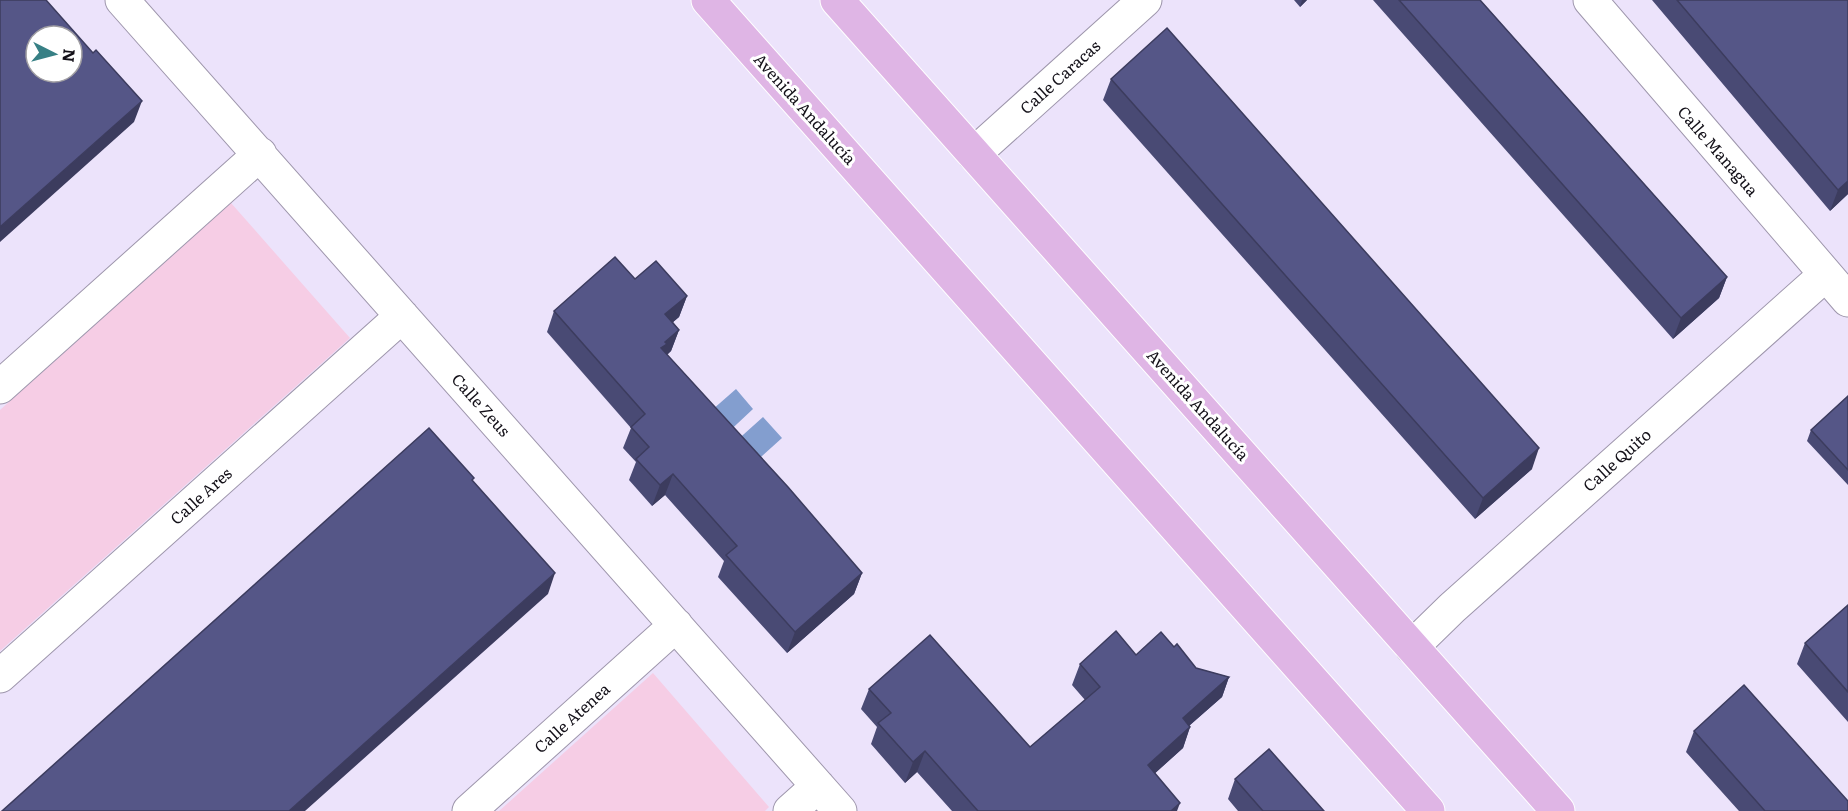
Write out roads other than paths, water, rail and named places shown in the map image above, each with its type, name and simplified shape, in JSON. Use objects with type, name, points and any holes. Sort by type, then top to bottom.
[{"type":"main road","name":"Avenida Andalucía","points":[[708,0],[1428,811]]},
{"type":"main road","name":"Avenida Andalucía","points":[[837,0],[1558,811]]},
{"type":"street","name":"Calle Zeus","points":[[122,0],[840,811]]},
{"type":"street","name":"Calle Caracas","points":[[974,154],[1145,0]]},
{"type":"street","name":"Calle Managua","points":[[1590,0],[1848,300]]},
{"type":"street","points":[[0,387],[260,154]]},
{"type":"street","name":"Calle Quito","points":[[1412,647],[1459,602],[1825,275]]},
{"type":"street","name":"Calle Ares","points":[[0,676],[402,316]]},
{"type":"street","name":"Calle Atenea","points":[[469,811],[676,625]]},
{"type":"street","points":[[790,811],[818,786]]},
{"type":"water","points":[[736,389],[753,409],[722,438],[712,410]]},
{"type":"water","points":[[763,417],[782,438],[753,464],[734,443]]}]
